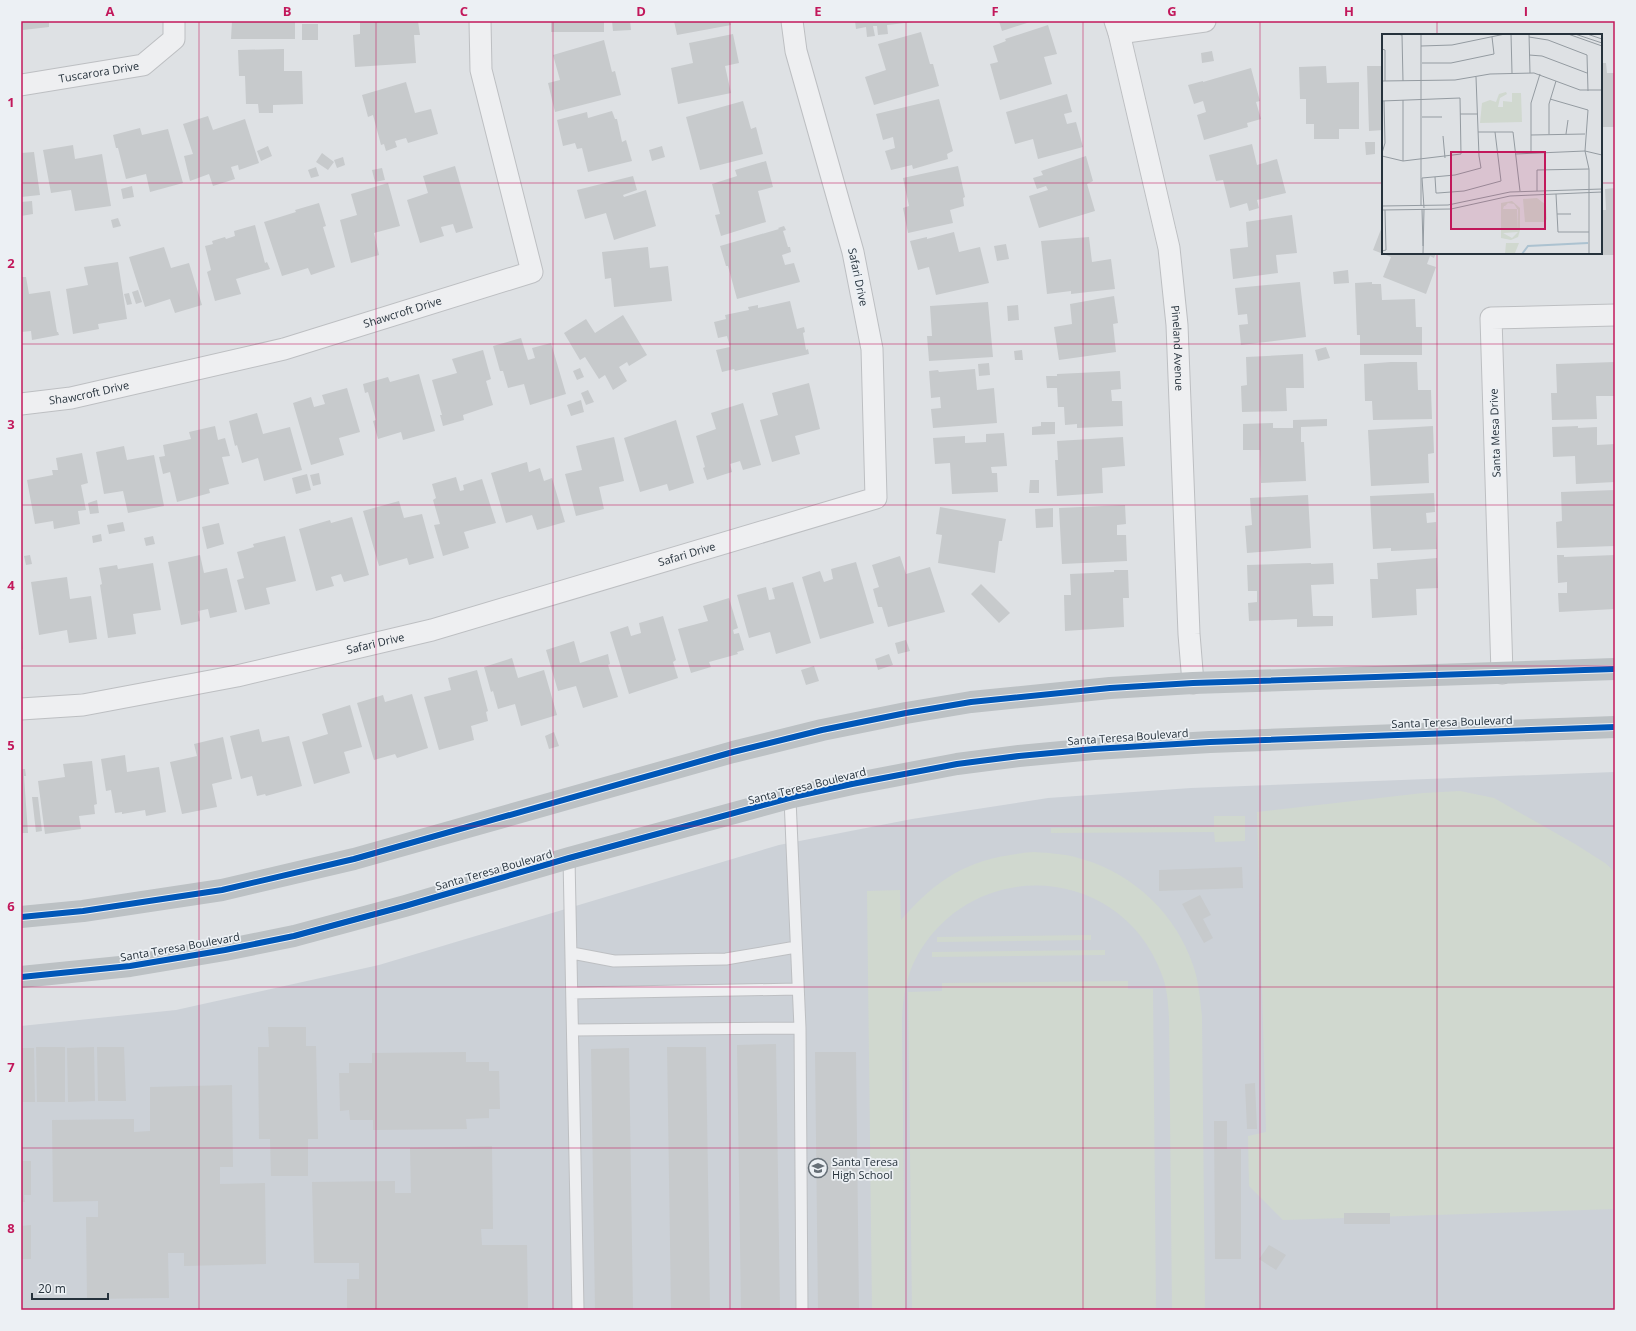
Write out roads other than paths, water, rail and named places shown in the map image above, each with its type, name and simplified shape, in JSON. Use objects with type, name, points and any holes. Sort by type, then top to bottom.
[{"type":"main road","points":[[21,917],[84,911],[222,890],[354,859],[732,752],[830,728],[906,713],[979,701],[1110,688],[1193,683],[1615,669]]},
{"type":"main road","name":"Santa Teresa Boulevard","points":[[21,977],[130,966],[294,936],[405,906],[569,858],[790,799],[852,784],[958,764],[1019,756],[1094,749],[1210,742],[1615,727]]},
{"type":"street","name":"Tuscarora Drive","points":[[21,85],[143,65],[174,39],[174,21]]},
{"type":"street","name":"Shawcroft Drive","points":[[21,404],[71,398],[284,349],[532,272],[481,70],[480,21]]},
{"type":"street","name":"Safari Drive","points":[[21,709],[84,705],[237,676],[432,630],[876,498],[872,349],[853,252],[796,51],[792,21]]},
{"type":"street","points":[[1117,27],[1204,21]]},
{"type":"street","name":"Pineland Avenue","points":[[1117,27],[1169,248],[1177,325],[1188,619],[1193,683]]},
{"type":"street","name":"Santa Mesa Drive","points":[[1502,673],[1491,318],[1615,315]]},
{"type":"lane","points":[[790,799],[800,1028],[802,1310]]},
{"type":"lane","points":[[569,858],[578,1310]]},
{"type":"lane","points":[[572,953],[614,961],[726,959],[796,947]]},
{"type":"lane","points":[[572,993],[798,989]]},
{"type":"lane","points":[[573,1030],[800,1028]]},
{"type":"place","name":"Santa Teresa High School","points":[[818,1168]]}]
